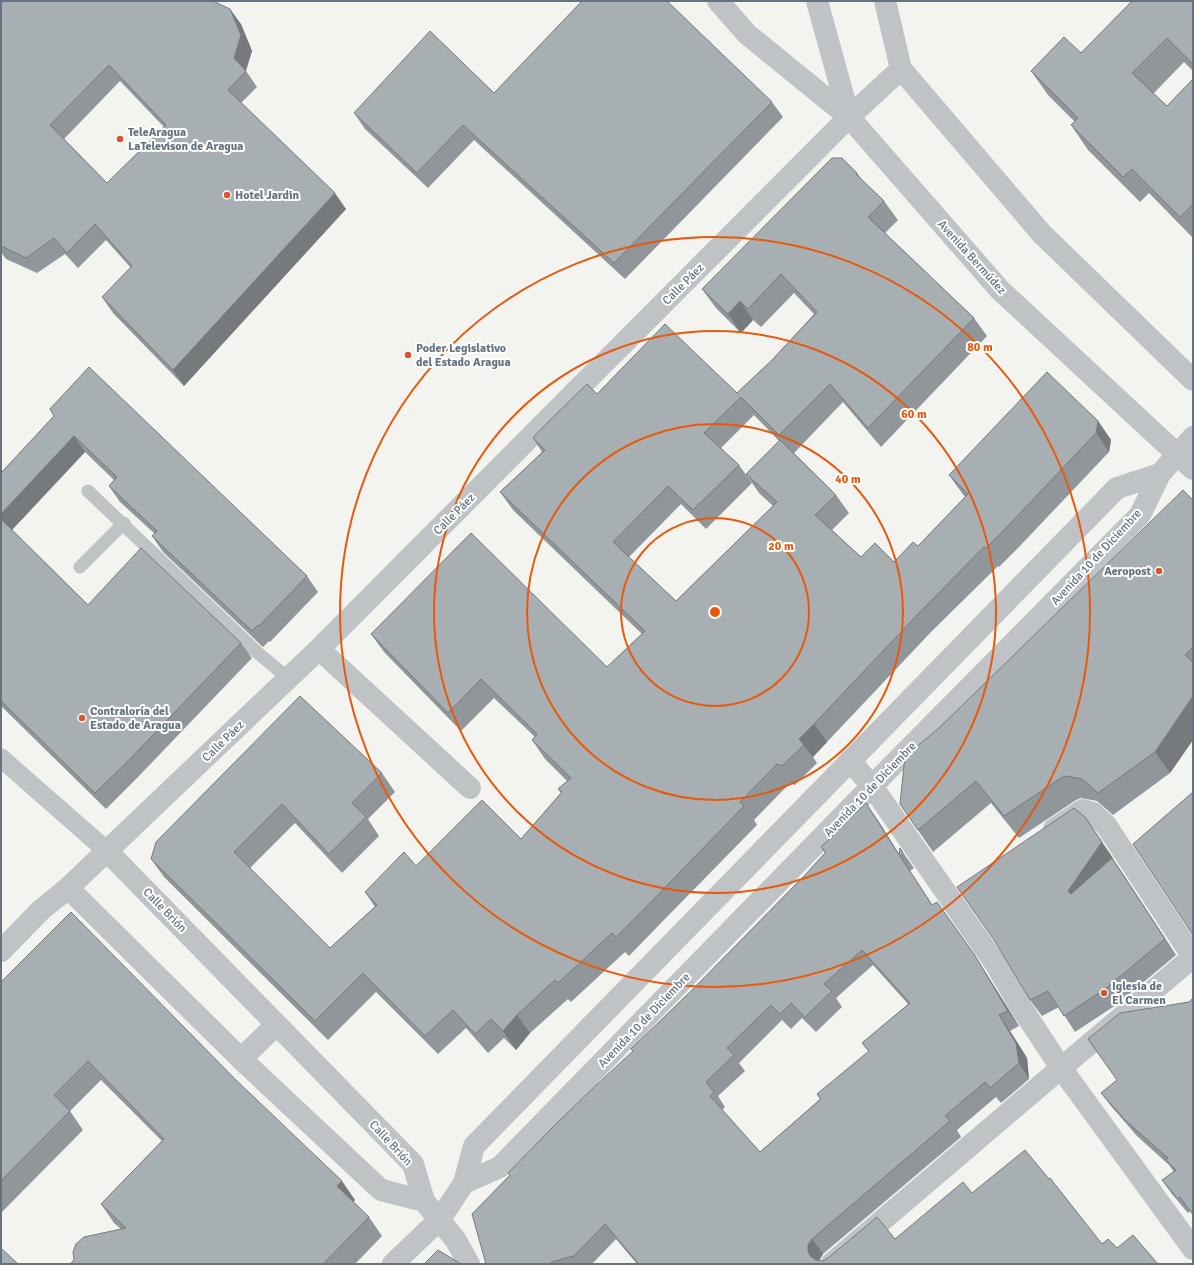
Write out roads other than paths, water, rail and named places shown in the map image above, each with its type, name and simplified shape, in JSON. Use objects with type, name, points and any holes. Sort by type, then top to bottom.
[{"type":"street","points":[[718,1],[747,34],[849,117]]},
{"type":"street","name":"Avenida Bermúdez","points":[[818,1],[849,117],[1000,290],[1193,469]]},
{"type":"street","points":[[885,1],[901,69],[1042,234],[1193,380]]},
{"type":"street","name":"Calle Páez","points":[[1,951],[41,910],[68,888],[319,649],[849,117],[901,69]]},
{"type":"street","points":[[393,1264],[440,1219],[464,1183],[474,1146],[1117,488],[1160,474],[1193,437]]},
{"type":"street","name":"Avenida 10 de Diciembre","points":[[464,1183],[500,1167],[872,786],[1140,515],[1160,474]]},
{"type":"street","points":[[319,649],[470,788]]},
{"type":"street","name":"Calle Brión","points":[[1,758],[107,850],[413,1164],[424,1201]]},
{"type":"street","points":[[850,761],[872,786],[957,895],[1019,1004],[1061,1068],[1193,1249]]},
{"type":"street","points":[[831,1264],[1193,957],[1106,825],[1093,813],[1083,810],[1036,841]]},
{"type":"street","points":[[68,888],[241,1059],[381,1190],[424,1201],[455,1239],[469,1264]]},
{"type":"street","points":[[241,1059],[276,1025]]},
{"type":"lane","points":[[88,491],[124,523],[258,653],[288,678]]},
{"type":"lane","points":[[80,567],[124,523]]},
{"type":"place","name":"TeleAragua LaTelevison de Aragua","points":[[120,139]]},
{"type":"place","name":"Hotel Jardin","points":[[227,195]]},
{"type":"place","name":"Poder Legislativo del Estado Aragua","points":[[408,355]]},
{"type":"place","name":"Aeropost","points":[[1159,571]]},
{"type":"place","name":"Contraloría del Estado de Aragua","points":[[82,718]]},
{"type":"place","name":"Iglesia de El Carmen","points":[[1104,993]]}]
